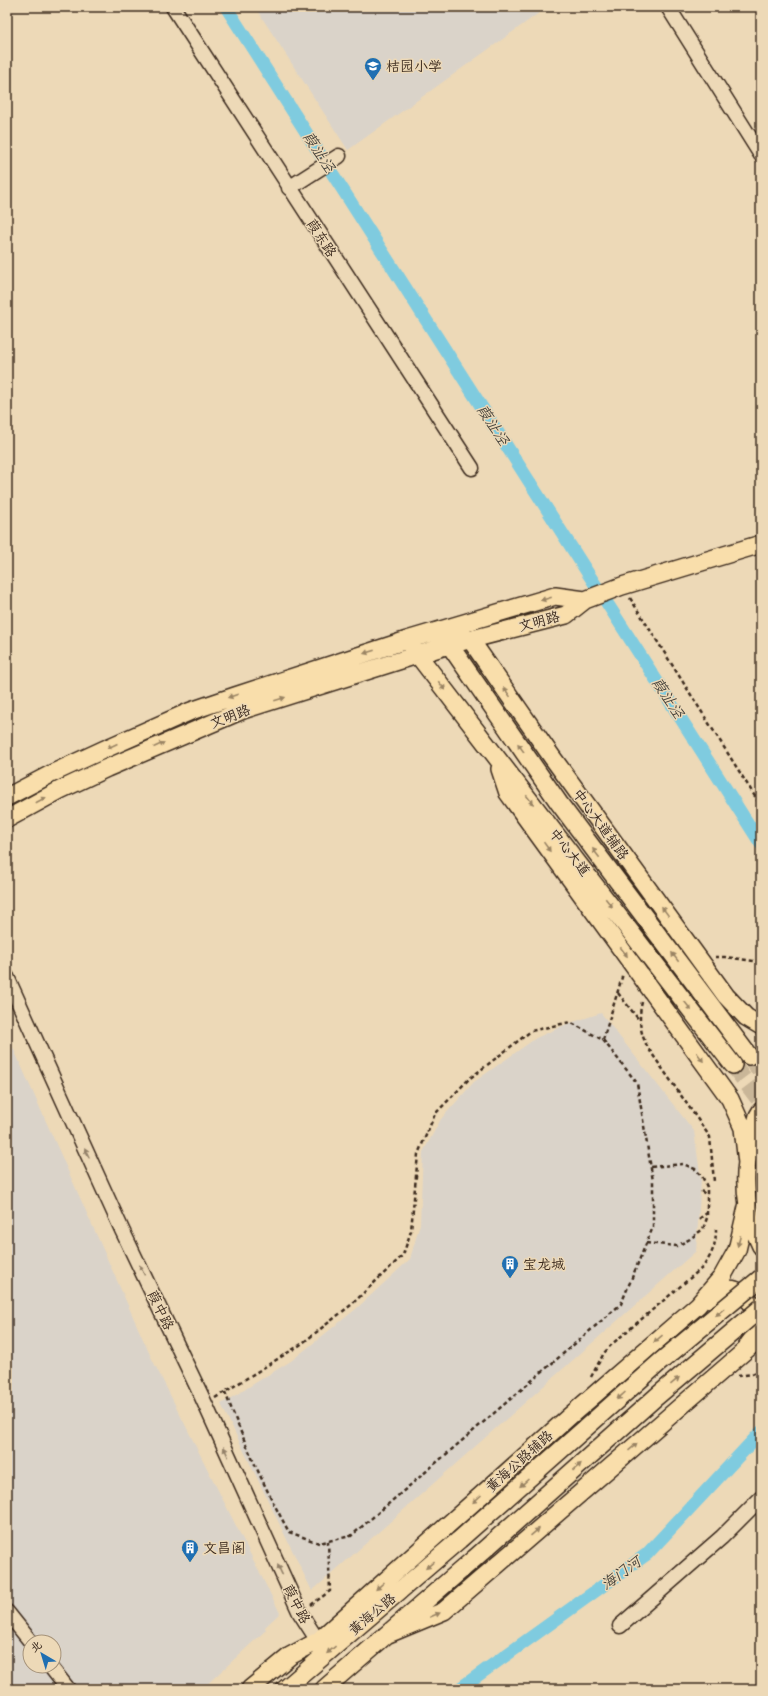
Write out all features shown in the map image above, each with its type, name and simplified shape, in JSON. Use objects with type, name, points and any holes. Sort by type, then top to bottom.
[{"type":"main road","points":[[585,600],[622,586],[761,544]]},
{"type":"main road","name":"文明路","points":[[7,797],[53,773],[191,711],[235,696],[439,630],[555,596],[585,600]]},
{"type":"main road","name":"文明路","points":[[7,819],[60,790],[243,710],[449,645],[566,615],[585,600]]},
{"type":"main road","points":[[439,630],[470,639]]},
{"type":"main road","name":"中心大道","points":[[439,630],[559,803],[749,1056]]},
{"type":"main road","name":"中心大道辅路","points":[[470,639],[552,757],[726,996],[746,1017],[761,1026]]},
{"type":"main road","name":"中心大道","points":[[407,640],[733,1065]]},
{"type":"main road","points":[[495,754],[508,793],[730,1099],[743,1128],[747,1163],[748,1202],[756,1237],[761,1246]]},
{"type":"main road","points":[[747,1163],[758,1116],[761,1111]]},
{"type":"main road","name":"黄海公路辅路","points":[[250,1689],[290,1656],[318,1641],[587,1401],[698,1305],[722,1277],[737,1250],[748,1202]]},
{"type":"main road","name":"黄海公路","points":[[287,1687],[459,1540],[660,1362],[761,1278]]},
{"type":"main road","points":[[698,1305],[713,1294],[726,1290],[735,1290],[751,1301],[758,1318],[758,1328],[750,1342],[738,1356]]},
{"type":"main road","name":"黄海公路","points":[[324,1689],[475,1558],[656,1397],[761,1308]]},
{"type":"main road","points":[[386,1635],[444,1611],[761,1337]]},
{"type":"main road","points":[[287,1687],[318,1641]]},
{"type":"street","name":"葭东路","points":[[173,7],[472,468]]},
{"type":"street","points":[[668,7],[761,155]]},
{"type":"street","points":[[289,188],[339,156]]},
{"type":"street","name":"葭中路","points":[[7,977],[122,1230],[205,1404],[300,1613],[318,1641]]},
{"type":"street","points":[[620,1626],[722,1537],[761,1498]]},
{"type":"street","points":[[7,1612],[25,1634]]},
{"type":"street","points":[[56,1674],[68,1689]]},
{"type":"path","points":[[622,586],[761,806]]},
{"type":"path","points":[[603,1040],[628,957]]},
{"type":"path","points":[[699,958],[725,957],[761,962]]},
{"type":"path","points":[[648,984],[639,1013],[643,1038],[648,1048],[710,1137],[714,1182]]},
{"type":"path","points":[[618,992],[640,1021]]},
{"type":"path","points":[[205,1404],[300,1345],[351,1305],[403,1255],[411,1231],[418,1154],[435,1114],[469,1079],[531,1031],[570,1022],[603,1040],[636,1083],[653,1181],[653,1227],[621,1304],[351,1536],[319,1543],[288,1532],[273,1505],[244,1441],[225,1392]]},
{"type":"path","points":[[646,1243],[677,1246],[690,1239],[703,1229],[706,1223],[707,1213],[707,1187],[702,1176],[695,1169],[683,1164],[651,1166]]},
{"type":"path","points":[[701,1191],[707,1196]]},
{"type":"path","points":[[699,1219],[707,1213]]},
{"type":"path","points":[[587,1401],[591,1377],[604,1353],[702,1268],[710,1257],[716,1244],[716,1230]]},
{"type":"path","points":[[300,1613],[330,1591],[328,1541]]},
{"type":"shaded area","name":"桔园小学","points":[[255,7],[536,7],[539,13],[348,150]]},
{"type":"shaded area","name":"宝龙城","points":[[601,1013],[694,1131],[701,1180],[696,1251],[312,1591],[221,1404],[291,1361],[356,1309],[410,1259],[420,1224],[423,1152],[441,1119],[474,1082],[536,1038],[567,1024]]},
{"type":"shaded area","points":[[7,1034],[151,1357],[280,1613],[265,1627],[266,1630],[202,1689],[7,1689]]},
{"type":"waterway","name":"葭沚泾","points":[[226,7],[761,844]]},
{"type":"waterway","name":"海门河","points":[[459,1689],[647,1554],[761,1432]]},
{"type":"tunnel","points":[[749,1056],[761,1072]]},
{"type":"tunnel","points":[[733,1065],[761,1102]]},
{"type":"place","name":"桔园小学","points":[[373,81]]},
{"type":"place","name":"宝龙城","points":[[510,1279]]},
{"type":"place","name":"文昌阁","points":[[190,1563]]}]
